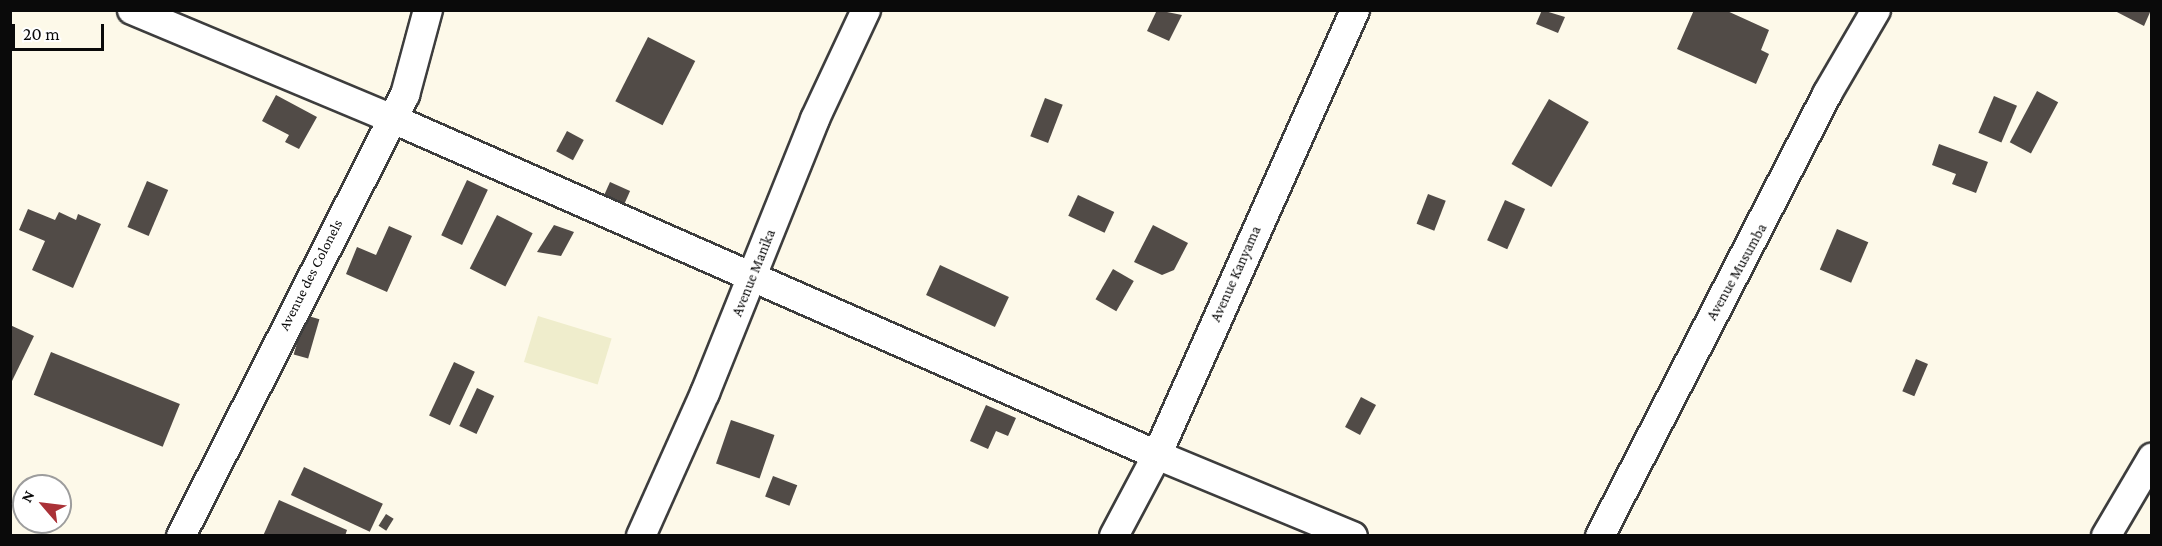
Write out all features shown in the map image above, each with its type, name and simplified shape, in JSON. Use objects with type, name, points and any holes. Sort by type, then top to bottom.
[{"type":"street","points":[[132,10],[393,119],[1156,456],[1353,536]]},
{"type":"street","name":"Avenue des Colonels","points":[[181,536],[405,95],[428,10]]},
{"type":"street","name":"Avenue Manika","points":[[641,536],[753,278],[815,119],[866,10]]},
{"type":"street","name":"Avenue Kanyama","points":[[1114,536],[1156,456],[1355,10]]},
{"type":"street","name":"Avenue Musumba","points":[[1600,536],[1827,94],[1876,10]]},
{"type":"street","points":[[2106,536],[2151,458]]},
{"type":"shaded area","points":[[538,316],[612,339],[598,384],[524,362]]},
{"type":"building","points":[[1157,10],[1182,15],[1169,41],[1147,31]]},
{"type":"building","points":[[1542,10],[1565,17],[1558,33],[1536,24]]},
{"type":"building","points":[[1694,10],[1725,10],[1769,30],[1761,50],[1769,54],[1756,84],[1677,49]]},
{"type":"building","points":[[2113,10],[2151,10],[2144,26]]},
{"type":"building","points":[[648,37],[695,61],[663,125],[615,101]]},
{"type":"building","points":[[2037,91],[2058,102],[2031,153],[2010,142]]},
{"type":"building","points":[[276,95],[317,117],[299,149],[285,142],[289,135],[262,121]]},
{"type":"building","points":[[1994,96],[2017,106],[2001,143],[1978,133]]},
{"type":"building","points":[[1045,98],[1063,105],[1048,143],[1030,136]]},
{"type":"building","points":[[1549,99],[1589,122],[1551,187],[1512,164]]},
{"type":"building","points":[[567,131],[584,140],[573,160],[556,151]]},
{"type":"building","points":[[1939,144],[1988,162],[1976,193],[1952,184],[1956,174],[1932,165]]},
{"type":"building","points":[[467,180],[488,190],[462,245],[441,235]]},
{"type":"building","points":[[147,181],[168,190],[149,236],[127,227]]},
{"type":"building","points":[[610,182],[630,191],[623,206],[603,198]]},
{"type":"building","points":[[1428,194],[1446,201],[1434,231],[1417,224]]},
{"type":"building","points":[[1078,195],[1114,212],[1105,233],[1068,216]]},
{"type":"building","points":[[1505,200],[1525,209],[1507,249],[1487,240]]},
{"type":"building","points":[[28,209],[55,220],[59,212],[76,220],[78,214],[101,224],[73,288],[32,270],[45,241],[19,230]]},
{"type":"building","points":[[497,215],[533,233],[505,287],[470,268]]},
{"type":"building","points":[[554,225],[574,232],[561,256],[537,252]]},
{"type":"building","points":[[1153,225],[1188,243],[1174,270],[1162,275],[1134,262]]},
{"type":"building","points":[[389,226],[412,236],[387,292],[346,274],[357,247],[376,255]]},
{"type":"building","points":[[1837,229],[1868,242],[1851,283],[1820,270]]},
{"type":"building","points":[[940,265],[1009,297],[995,327],[926,295]]},
{"type":"building","points":[[1113,269],[1134,281],[1116,311],[1096,299]]},
{"type":"building","points":[[305,315],[319,319],[308,359],[294,354]]},
{"type":"building","points":[[10,325],[34,336],[12,381],[10,380]]},
{"type":"building","points":[[51,352],[180,404],[163,447],[34,395]]},
{"type":"building","points":[[1916,359],[1928,364],[1914,396],[1902,391]]},
{"type":"building","points":[[454,362],[475,372],[450,425],[429,415]]},
{"type":"building","points":[[477,388],[494,396],[476,434],[459,426]]},
{"type":"building","points":[[1361,397],[1376,405],[1360,435],[1345,427]]},
{"type":"building","points":[[986,405],[1016,418],[1008,436],[996,431],[988,449],[970,441]]},
{"type":"building","points":[[731,420],[774,435],[760,478],[716,463]]},
{"type":"building","points":[[304,467],[383,504],[370,532],[291,495]]},
{"type":"building","points":[[773,476],[797,485],[789,506],[765,497]]},
{"type":"building","points":[[279,500],[347,530],[345,536],[263,536]]},
{"type":"building","points":[[386,514],[394,519],[386,531],[379,526]]}]
